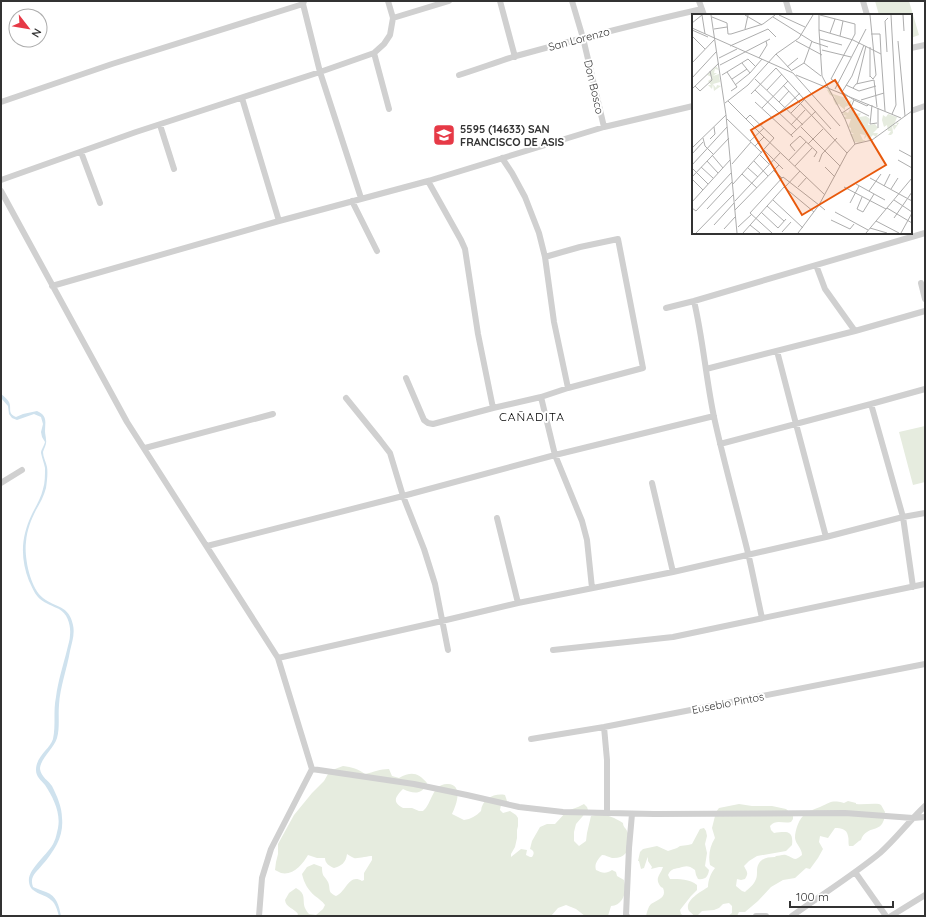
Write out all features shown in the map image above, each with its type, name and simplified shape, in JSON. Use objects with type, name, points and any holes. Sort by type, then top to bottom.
[{"type":"street","points":[[1,180],[136,132],[374,53],[384,44],[390,35],[394,18],[388,1]]},
{"type":"street","points":[[394,18],[449,1]]},
{"type":"street","points":[[500,1],[515,57]]},
{"type":"street","name":"Don Bosco","points":[[572,1],[583,38],[604,127]]},
{"type":"street","points":[[699,1],[703,12]]},
{"type":"street","points":[[786,1],[790,14]]},
{"type":"street","points":[[863,1],[866,14]]},
{"type":"street","points":[[1,102],[304,2],[320,72],[361,198]]},
{"type":"street","name":"San Lorenzo","points":[[692,14],[703,12]]},
{"type":"street","name":"San Lorenzo","points":[[458,75],[583,38],[638,24],[692,14]]},
{"type":"street","points":[[912,48],[925,45]]},
{"type":"street","points":[[374,53],[389,109]]},
{"type":"street","points":[[242,98],[279,221]]},
{"type":"street","points":[[52,286],[361,198],[428,181],[604,127],[692,106]]},
{"type":"street","points":[[912,111],[925,106]]},
{"type":"street","points":[[160,125],[174,169]]},
{"type":"street","points":[[81,152],[100,203]]},
{"type":"street","points":[[502,158],[525,197],[539,233],[545,258],[554,322],[568,388]]},
{"type":"street","points":[[428,181],[465,249],[478,334],[493,408]]},
{"type":"street","points":[[1,191],[127,422],[278,658],[312,769],[271,849],[262,878],[259,916]]},
{"type":"street","points":[[352,201],[377,250]]},
{"type":"street","points":[[666,308],[925,233]]},
{"type":"street","points":[[406,378],[424,420],[433,424],[541,397],[568,388],[643,368],[618,239],[580,247],[545,258]]},
{"type":"street","points":[[816,265],[825,289],[855,331]]},
{"type":"street","points":[[921,283],[925,299]]},
{"type":"street","points":[[694,301],[720,444],[748,554],[762,618]]},
{"type":"street","points":[[706,369],[855,331],[925,311]]},
{"type":"street","points":[[777,351],[826,536]]},
{"type":"street","points":[[720,444],[925,389]]},
{"type":"street","points":[[541,397],[555,455],[579,514],[587,540],[592,588]]},
{"type":"street","points":[[346,398],[390,453],[403,496],[424,549],[435,584],[448,650]]},
{"type":"street","points":[[871,404],[903,517],[913,587]]},
{"type":"street","points":[[145,448],[273,414]]},
{"type":"street","points":[[207,546],[403,496],[555,455],[714,416]]},
{"type":"street","points":[[1,483],[22,470]]},
{"type":"street","points":[[652,483],[673,572]]},
{"type":"street","points":[[278,658],[518,603],[673,572],[925,513]]},
{"type":"street","points":[[497,518],[518,603]]},
{"type":"street","points":[[553,650],[673,637],[925,584]]},
{"type":"street","name":"Eusebio Pintos","points":[[531,739],[604,727],[925,664]]},
{"type":"street","points":[[604,727],[607,760],[607,812]]},
{"type":"street","points":[[312,769],[414,784],[467,794],[519,807],[563,812],[607,812],[632,814],[838,813],[913,818],[925,816]]},
{"type":"street","points":[[792,916],[880,853],[925,806]]},
{"type":"street","points":[[626,916],[632,814]]},
{"type":"street","points":[[855,872],[886,916]]},
{"type":"street","points":[[891,916],[925,895]]},
{"type":"street","points":[[756,916],[766,916]]},
{"type":"shaded area","points":[[875,1],[909,1],[919,35],[912,38],[912,14],[879,14]]},
{"type":"shaded area","points":[[925,426],[925,482],[913,485],[899,432]]},
{"type":"shaded area","points":[[343,766],[355,768],[365,774],[389,769],[392,776],[399,778],[408,774],[418,775],[427,783],[423,790],[410,792],[403,789],[398,794],[396,801],[397,804],[403,808],[412,808],[419,811],[423,811],[426,808],[435,790],[443,785],[453,785],[456,788],[458,796],[452,814],[464,820],[479,813],[486,800],[489,798],[497,795],[505,795],[507,801],[502,804],[500,810],[503,813],[510,811],[518,818],[517,838],[511,857],[521,849],[527,850],[526,855],[532,857],[534,853],[530,849],[532,841],[540,827],[547,824],[555,824],[567,811],[584,804],[588,810],[576,824],[574,832],[574,841],[579,846],[586,841],[591,816],[604,815],[611,817],[623,823],[623,826],[627,831],[629,836],[629,846],[625,854],[617,858],[602,855],[596,864],[596,870],[604,873],[612,870],[616,872],[617,876],[624,880],[624,897],[619,903],[611,906],[608,916],[585,916],[576,909],[566,905],[558,908],[551,916],[297,916],[298,914],[287,905],[285,900],[289,893],[296,888],[303,895],[304,905],[309,914],[316,915],[325,905],[310,891],[305,883],[302,874],[307,867],[314,864],[322,867],[330,892],[336,896],[354,879],[364,880],[364,873],[372,860],[372,856],[355,858],[347,854],[346,860],[343,864],[334,868],[328,864],[325,858],[317,858],[308,855],[297,868],[290,873],[281,873],[275,870],[278,844],[294,815],[324,781],[328,774]]},
{"type":"shaded area","points":[[848,801],[856,804],[881,805],[885,812],[884,820],[881,825],[866,833],[861,840],[853,846],[849,846],[845,830],[835,828],[828,838],[820,836],[819,842],[823,849],[810,869],[806,868],[795,878],[783,880],[771,887],[758,901],[745,912],[739,912],[737,916],[728,916],[732,913],[732,906],[729,903],[723,904],[714,910],[702,911],[698,915],[694,916],[689,911],[688,907],[691,900],[708,887],[710,877],[715,868],[710,865],[709,854],[715,838],[712,828],[716,812],[719,808],[739,804],[752,806],[772,806],[786,809],[793,815],[791,822],[777,822],[770,826],[774,833],[785,832],[790,834],[792,836],[792,845],[786,851],[757,856],[744,866],[747,875],[745,879],[737,879],[736,886],[745,892],[753,885],[757,877],[759,863],[763,859],[786,855],[796,859],[802,855],[795,838],[798,824],[806,813],[829,803],[844,803]]},
{"type":"shaded area","points":[[704,828],[707,836],[705,844],[707,853],[705,866],[709,870],[707,876],[703,879],[698,879],[695,870],[687,866],[672,870],[668,875],[670,879],[688,880],[697,885],[697,890],[680,910],[681,914],[684,916],[646,916],[650,905],[661,898],[664,894],[663,888],[658,881],[658,877],[663,867],[651,869],[652,867],[648,861],[648,857],[644,868],[641,869],[638,861],[640,852],[643,849],[657,846],[668,851],[680,846],[692,844],[700,829]]},
{"type":"water","points":[[1,394],[9,402],[11,412],[16,417],[37,411],[43,415],[45,420],[46,444],[43,456],[47,465],[47,483],[44,494],[32,518],[27,533],[27,564],[31,580],[38,593],[43,598],[65,610],[71,619],[74,628],[62,685],[57,738],[42,761],[40,769],[43,777],[52,786],[59,802],[62,814],[61,831],[54,849],[47,860],[34,874],[32,880],[33,887],[53,896],[58,905],[61,916],[59,916],[53,902],[32,889],[29,882],[29,877],[31,872],[54,842],[59,822],[56,805],[45,785],[38,777],[36,770],[38,761],[53,739],[55,702],[59,679],[70,637],[70,628],[65,614],[59,609],[40,599],[34,591],[29,581],[24,564],[23,547],[28,522],[41,496],[45,482],[45,468],[41,451],[45,442],[41,432],[43,424],[41,417],[34,414],[17,420],[12,418],[9,414],[8,406],[1,398]]},
{"type":"place","name":"5595 (14633) SAN FRANCISCO DE ASIS","points":[[444,135]]},
{"type":"district","name":"CAÑADITA","points":[[532,416]]}]
